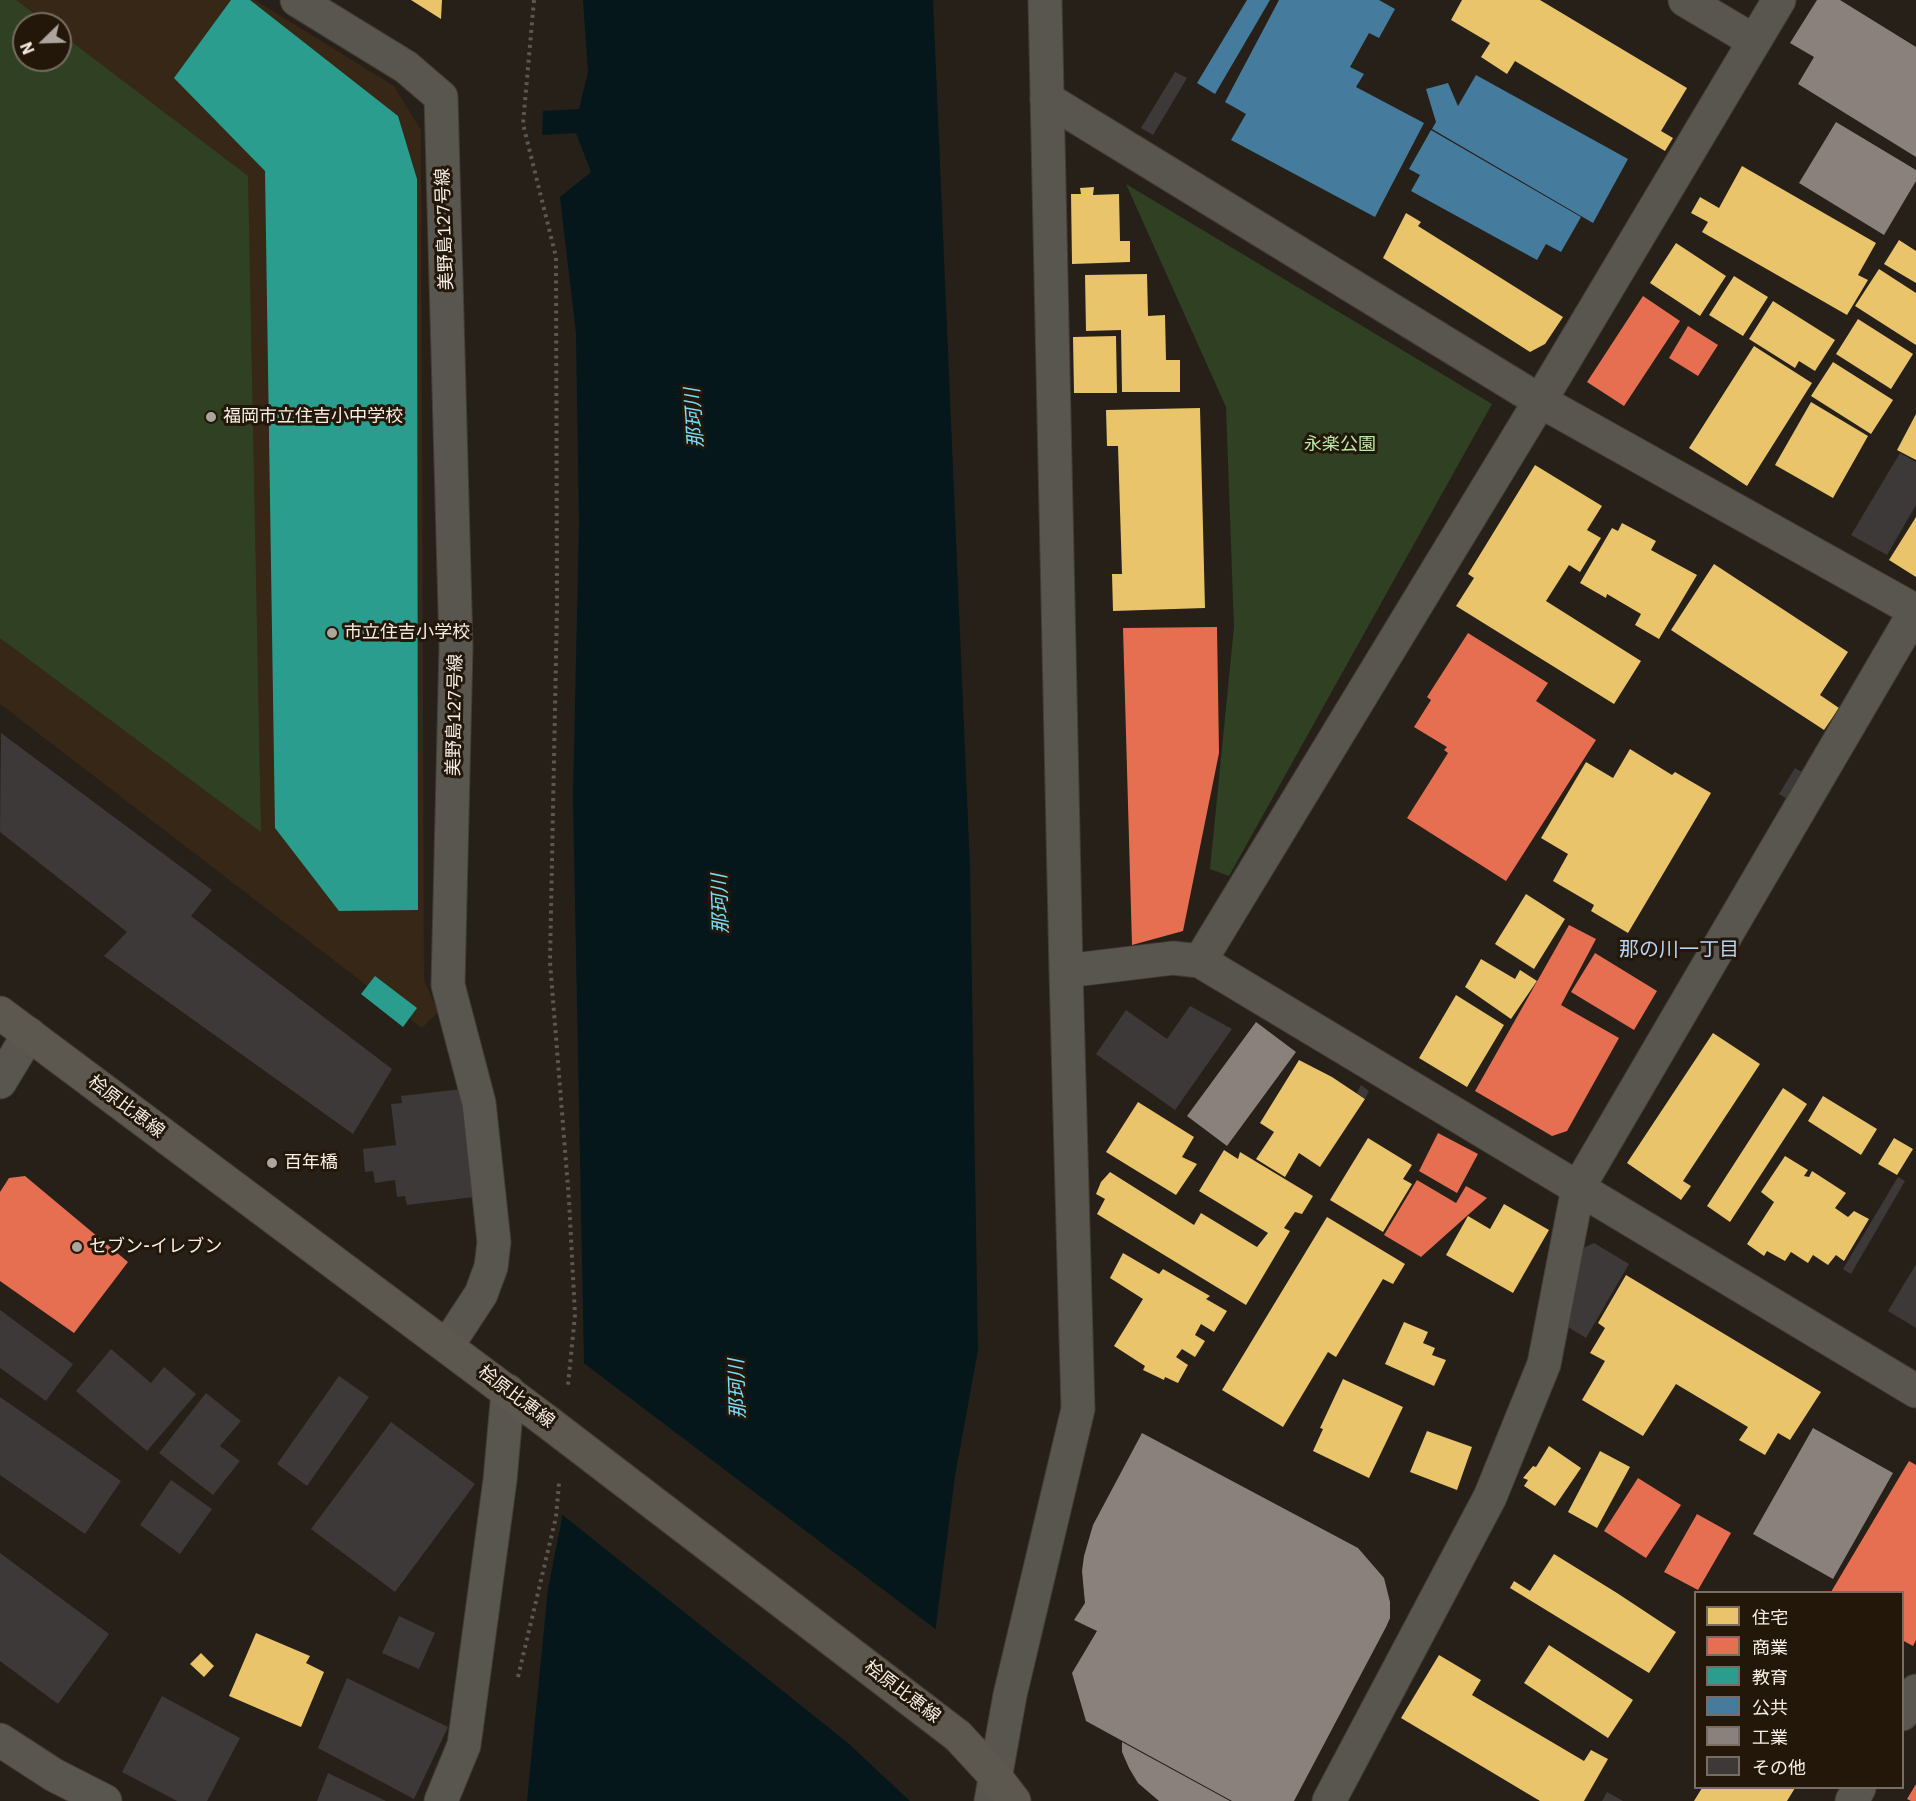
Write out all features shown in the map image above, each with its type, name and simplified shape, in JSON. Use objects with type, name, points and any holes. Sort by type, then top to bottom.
[{"type":"main road","name":"桧原比恵線","points":[[0,1013],[508,1391],[958,1736],[993,1788],[1014,1801]]},
{"type":"street","name":"美野島127号線","points":[[297,0],[406,68],[441,97],[456,646],[448,985],[479,1103],[494,1242],[491,1267],[481,1294],[447,1346]]},
{"type":"street","points":[[993,1788],[1010,1695],[1078,1409],[1045,0]]},
{"type":"street","points":[[1685,0],[1754,41]]},
{"type":"street","points":[[1200,961],[1540,401],[1779,0]]},
{"type":"street","points":[[1047,99],[1540,401],[1916,610],[1578,1188],[1544,1364],[1490,1497],[1329,1801]]},
{"type":"street","points":[[1066,971],[1173,958],[1200,961],[1916,1391]]},
{"type":"street","points":[[0,1082],[28,1034]]},
{"type":"street","points":[[441,1801],[464,1745],[500,1480],[508,1391]]},
{"type":"street","points":[[1904,1711],[1916,1691]]},
{"type":"street","points":[[0,1740],[54,1776],[105,1801]]},
{"type":"path","points":[[534,0],[523,124],[556,257],[557,607],[550,962],[569,1200],[575,1316],[568,1387]]},
{"type":"path","points":[[518,1677],[556,1517],[559,1481]]},
{"type":"shaded area","name":"福岡市立住吉小中学校","points":[[0,0],[255,0],[394,86],[421,130],[424,980],[438,1012],[422,1028],[0,704]]},
{"type":"green space","points":[[0,0],[16,0],[32,12],[12,12],[12,72],[72,72],[72,42],[248,176],[261,832],[0,638]]},
{"type":"green space","name":"永楽公園","points":[[1126,184],[1492,404],[1229,876],[1210,869],[1234,627],[1226,407]]},
{"type":"water","name":"那珂川","points":[[583,0],[933,0],[970,868],[978,1350],[955,1476],[936,1625],[929,1801],[527,1801],[548,1589],[561,1523],[584,1362],[573,798],[579,524],[576,333],[560,197],[591,172],[576,133],[542,135],[543,111],[579,109],[588,72]]},
{"type":"pier","points":[[581,1361],[938,1631],[932,1801],[910,1801],[848,1743],[559,1512]]},
{"type":"building: 住宅","points":[[411,0],[442,0],[441,19]]},
{"type":"building: 住宅","points":[[1462,0],[1540,0],[1687,88],[1661,131],[1673,138],[1665,151],[1515,61],[1507,74],[1481,57],[1490,43],[1451,20]]},
{"type":"building: 住宅","points":[[1742,166],[1876,243],[1858,275],[1868,280],[1847,315],[1702,232],[1708,222],[1691,213],[1700,197],[1719,208]]},
{"type":"building: 住宅","points":[[1094,187],[1093,195],[1119,194],[1120,241],[1130,241],[1130,262],[1072,264],[1071,194],[1081,194],[1080,188]]},
{"type":"building: 住宅","points":[[1406,213],[1421,222],[1418,226],[1563,317],[1545,344],[1530,352],[1383,258]]},
{"type":"building: 住宅","points":[[1899,240],[1916,251],[1916,283],[1884,264]]},
{"type":"building: 住宅","points":[[1676,243],[1726,276],[1700,316],[1650,283]]},
{"type":"building: 住宅","points":[[1879,269],[1916,293],[1916,345],[1855,306]]},
{"type":"building: 住宅","points":[[1147,274],[1148,316],[1165,315],[1166,360],[1180,360],[1180,392],[1122,392],[1121,330],[1086,331],[1085,275]]},
{"type":"building: 住宅","points":[[1734,276],[1768,297],[1743,336],[1709,315]]},
{"type":"building: 住宅","points":[[1773,301],[1835,340],[1815,371],[1799,361],[1795,368],[1749,339]]},
{"type":"building: 住宅","points":[[1858,319],[1913,354],[1891,389],[1836,354]]},
{"type":"building: 住宅","points":[[1116,336],[1117,393],[1074,393],[1073,337]]},
{"type":"building: 住宅","points":[[1754,346],[1812,383],[1747,486],[1689,448]]},
{"type":"building: 住宅","points":[[1833,362],[1893,400],[1871,434],[1811,396]]},
{"type":"building: 住宅","points":[[1811,402],[1868,436],[1833,498],[1775,465]]},
{"type":"building: 住宅","points":[[1200,408],[1205,608],[1113,611],[1112,574],[1122,574],[1118,446],[1107,446],[1106,410]]},
{"type":"building: 住宅","points":[[1916,414],[1916,460],[1897,450]]},
{"type":"building: 住宅","points":[[1535,465],[1602,506],[1587,530],[1601,538],[1580,572],[1569,565],[1546,601],[1641,661],[1614,704],[1456,606],[1474,578],[1468,574]]},
{"type":"building: 住宅","points":[[1916,517],[1916,577],[1889,560]]},
{"type":"building: 住宅","points":[[1622,523],[1656,541],[1651,550],[1697,575],[1659,639],[1635,625],[1641,614],[1607,594],[1606,598],[1580,583],[1612,528],[1618,531]]},
{"type":"building: 住宅","points":[[1714,564],[1848,652],[1820,695],[1839,708],[1824,730],[1671,630]]},
{"type":"building: 住宅","points":[[1630,749],[1672,775],[1675,772],[1711,793],[1628,933],[1591,911],[1594,905],[1553,881],[1568,854],[1541,838],[1586,762],[1613,778]]},
{"type":"building: 住宅","points":[[1526,894],[1565,919],[1534,969],[1495,944]]},
{"type":"building: 住宅","points":[[1481,959],[1515,979],[1520,970],[1537,981],[1511,1019],[1465,987]]},
{"type":"building: 住宅","points":[[1456,995],[1504,1025],[1467,1087],[1419,1058]]},
{"type":"building: 住宅","points":[[1713,1033],[1760,1064],[1683,1181],[1691,1186],[1681,1200],[1627,1163]]},
{"type":"building: 住宅","points":[[1299,1060],[1332,1077],[1365,1099],[1320,1167],[1299,1153],[1285,1177],[1256,1159],[1274,1132],[1260,1123]]},
{"type":"building: 住宅","points":[[1783,1088],[1807,1104],[1730,1222],[1707,1206]]},
{"type":"building: 住宅","points":[[1823,1096],[1877,1129],[1861,1155],[1808,1121]]},
{"type":"building: 住宅","points":[[1138,1102],[1194,1137],[1182,1157],[1197,1164],[1176,1195],[1106,1152]]},
{"type":"building: 住宅","points":[[1368,1138],[1412,1165],[1403,1179],[1412,1184],[1383,1232],[1330,1200]]},
{"type":"building: 住宅","points":[[1894,1138],[1913,1149],[1897,1175],[1878,1164]]},
{"type":"building: 住宅","points":[[1224,1150],[1238,1159],[1240,1152],[1313,1196],[1302,1214],[1295,1212],[1284,1228],[1290,1231],[1246,1305],[1097,1214],[1105,1199],[1096,1194],[1101,1182],[1110,1172],[1194,1225],[1201,1213],[1257,1247],[1268,1233],[1199,1191]]},
{"type":"building: 住宅","points":[[1785,1156],[1808,1170],[1804,1176],[1809,1177],[1812,1171],[1846,1193],[1835,1208],[1848,1217],[1854,1211],[1869,1219],[1844,1261],[1836,1255],[1828,1265],[1813,1255],[1808,1263],[1791,1252],[1785,1261],[1767,1251],[1764,1256],[1747,1244],[1774,1202],[1761,1192]]},
{"type":"building: 住宅","points":[[1504,1204],[1549,1230],[1513,1293],[1446,1255],[1468,1216],[1490,1229]]},
{"type":"building: 住宅","points":[[1327,1217],[1405,1264],[1393,1284],[1383,1279],[1336,1357],[1328,1352],[1283,1427],[1222,1390]]},
{"type":"building: 住宅","points":[[1123,1253],[1159,1274],[1163,1269],[1210,1296],[1206,1299],[1227,1311],[1214,1332],[1201,1324],[1195,1335],[1205,1341],[1195,1357],[1182,1349],[1176,1357],[1188,1365],[1178,1383],[1165,1377],[1164,1380],[1143,1370],[1145,1366],[1114,1346],[1143,1299],[1110,1278]]},
{"type":"building: 住宅","points":[[1626,1275],[1821,1392],[1790,1440],[1778,1433],[1765,1455],[1739,1440],[1748,1427],[1676,1384],[1643,1436],[1582,1400],[1605,1361],[1590,1353],[1605,1328],[1598,1323]]},
{"type":"building: 住宅","points":[[1404,1322],[1428,1332],[1423,1343],[1435,1348],[1432,1355],[1446,1360],[1434,1386],[1385,1364]]},
{"type":"building: 住宅","points":[[1343,1379],[1403,1407],[1369,1478],[1313,1451],[1323,1429],[1320,1428]]},
{"type":"building: 住宅","points":[[1427,1431],[1472,1447],[1457,1490],[1410,1472]]},
{"type":"building: 住宅","points":[[1549,1446],[1581,1468],[1555,1506],[1524,1486],[1528,1480],[1523,1478],[1533,1466],[1536,1467]]},
{"type":"building: 住宅","points":[[1600,1451],[1630,1467],[1597,1528],[1568,1512]]},
{"type":"building: 住宅","points":[[1554,1554],[1676,1632],[1649,1673],[1510,1588],[1514,1581],[1530,1591]]},
{"type":"building: 住宅","points":[[256,1633],[310,1656],[306,1663],[324,1672],[301,1727],[229,1696]]},
{"type":"building: 住宅","points":[[1549,1645],[1633,1700],[1608,1738],[1524,1683]]},
{"type":"building: 住宅","points":[[201,1653],[214,1666],[204,1677],[190,1664]]},
{"type":"building: 住宅","points":[[1439,1655],[1481,1680],[1472,1695],[1584,1761],[1591,1750],[1608,1759],[1584,1801],[1540,1801],[1401,1718]]},
{"type":"building: 住宅","points":[[1701,1789],[1794,1789],[1787,1801],[1694,1801]]},
{"type":"building: 商業","points":[[1643,296],[1680,321],[1624,406],[1587,382]]},
{"type":"building: 商業","points":[[1688,326],[1718,345],[1698,376],[1669,358]]},
{"type":"building: 商業","points":[[1217,627],[1219,753],[1183,931],[1132,945],[1123,628]]},
{"type":"building: 商業","points":[[1468,633],[1548,683],[1536,701],[1596,740],[1506,881],[1407,818],[1448,753],[1444,750],[1447,747],[1414,727],[1431,700],[1427,697]]},
{"type":"building: 商業","points":[[1569,925],[1596,939],[1561,1005],[1619,1038],[1567,1131],[1552,1136],[1475,1091]]},
{"type":"building: 商業","points":[[1595,953],[1657,991],[1634,1030],[1571,992]]},
{"type":"building: 商業","points":[[1438,1133],[1478,1154],[1457,1193],[1419,1171]]},
{"type":"building: 商業","points":[[25,1176],[128,1262],[74,1333],[0,1281],[0,1192],[9,1178]]},
{"type":"building: 商業","points":[[1417,1180],[1456,1203],[1466,1186],[1487,1198],[1421,1257],[1384,1235]]},
{"type":"building: 商業","points":[[1909,1461],[1916,1465],[1916,1640],[1913,1646],[1904,1641],[1904,1591],[1832,1591]]},
{"type":"building: 商業","points":[[1638,1478],[1681,1505],[1646,1558],[1604,1531]]},
{"type":"building: 商業","points":[[1697,1514],[1731,1533],[1698,1590],[1664,1572]]},
{"type":"building: 商業","points":[[1916,1784],[1916,1801],[1911,1801],[1907,1799]]},
{"type":"building: 教育","points":[[231,0],[250,0],[398,116],[417,179],[418,910],[339,911],[275,828],[265,171],[174,78]]},
{"type":"building: 教育","points":[[375,976],[417,1008],[403,1027],[361,994]]},
{"type":"building: 公共","points":[[1247,0],[1270,0],[1215,94],[1197,83]]},
{"type":"building: 公共","points":[[1279,0],[1379,0],[1395,9],[1379,38],[1369,33],[1350,67],[1364,74],[1356,87],[1424,123],[1375,217],[1231,140],[1246,114],[1225,102]]},
{"type":"building: 公共","points":[[1476,75],[1628,159],[1593,223],[1432,129],[1436,122],[1426,89],[1448,83],[1458,106]]},
{"type":"building: 公共","points":[[1431,130],[1581,217],[1561,252],[1546,244],[1537,260],[1411,191],[1420,175],[1409,169]]},
{"type":"building: 工業","points":[[1817,0],[1840,0],[1916,47],[1916,157],[1798,84],[1814,57],[1790,43]]},
{"type":"building: 工業","points":[[1836,122],[1916,170],[1916,181],[1884,235],[1799,183]]},
{"type":"building: 工業","points":[[1256,1022],[1296,1052],[1227,1146],[1187,1116]]},
{"type":"building: 工業","points":[[1813,1428],[1893,1473],[1833,1579],[1753,1534]]},
{"type":"building: 工業","points":[[1142,1433],[1358,1548],[1384,1578],[1390,1602],[1390,1618],[1294,1801],[1232,1801],[1086,1721],[1072,1673],[1097,1631],[1074,1620],[1085,1603],[1082,1571],[1084,1556],[1093,1525]]},
{"type":"building: 工業","points":[[1122,1742],[1230,1801],[1159,1801],[1138,1783],[1122,1752]]},
{"type":"building: その他","points":[[1175,72],[1187,78],[1153,135],[1141,128]]},
{"type":"building: その他","points":[[1900,453],[1916,462],[1916,505],[1887,555],[1851,535]]},
{"type":"building: その他","points":[[1,733],[212,890],[191,916],[392,1069],[353,1134],[104,956],[127,932],[0,832]]},
{"type":"building: その他","points":[[1795,768],[1811,777],[1795,804],[1779,794]]},
{"type":"building: その他","points":[[1190,1006],[1232,1029],[1175,1110],[1096,1054],[1126,1010],[1167,1039]]},
{"type":"building: その他","points":[[1361,1085],[1369,1091],[1365,1099],[1357,1093]]},
{"type":"building: その他","points":[[462,1089],[474,1197],[407,1205],[405,1196],[397,1197],[395,1180],[375,1183],[373,1171],[365,1172],[363,1149],[396,1145],[391,1104],[402,1103],[401,1096]]},
{"type":"building: その他","points":[[1898,1177],[1905,1181],[1851,1274],[1843,1269]]},
{"type":"building: その他","points":[[1594,1243],[1629,1264],[1586,1338],[1563,1324],[1577,1251]]},
{"type":"building: その他","points":[[1916,1264],[1916,1328],[1888,1311]]},
{"type":"building: その他","points":[[0,1310],[73,1364],[46,1401],[0,1368]]},
{"type":"building: その他","points":[[111,1349],[151,1383],[164,1367],[196,1394],[147,1451],[76,1391]]},
{"type":"building: その他","points":[[339,1376],[369,1397],[307,1486],[277,1464]]},
{"type":"building: その他","points":[[206,1393],[241,1421],[220,1446],[240,1461],[213,1495],[159,1453]]},
{"type":"building: その他","points":[[0,1397],[121,1481],[85,1534],[0,1475]]},
{"type":"building: その他","points":[[391,1422],[475,1484],[395,1592],[311,1529]]},
{"type":"building: その他","points":[[171,1480],[212,1509],[180,1554],[140,1525]]},
{"type":"building: その他","points":[[0,1553],[109,1634],[58,1704],[0,1661]]},
{"type":"building: その他","points":[[399,1616],[435,1633],[419,1669],[382,1653]]},
{"type":"building: その他","points":[[347,1678],[448,1727],[414,1799],[318,1748]]},
{"type":"building: その他","points":[[162,1696],[240,1738],[207,1801],[177,1801],[122,1772]]},
{"type":"building: その他","points":[[328,1773],[386,1801],[317,1801]]},
{"type":"building: その他","points":[[1607,1792],[1623,1801],[1602,1801]]},
{"type":"place","name":"福岡市立住吉小中学校","points":[[211,417]]},
{"type":"place","name":"市立住吉小学校","points":[[332,633]]},
{"type":"place","name":"百年橋","points":[[272,1163]]},
{"type":"place","name":"セブン-イレブン","points":[[77,1247]]},
{"type":"district","name":"那の川一丁目","points":[[1679,950]]}]
